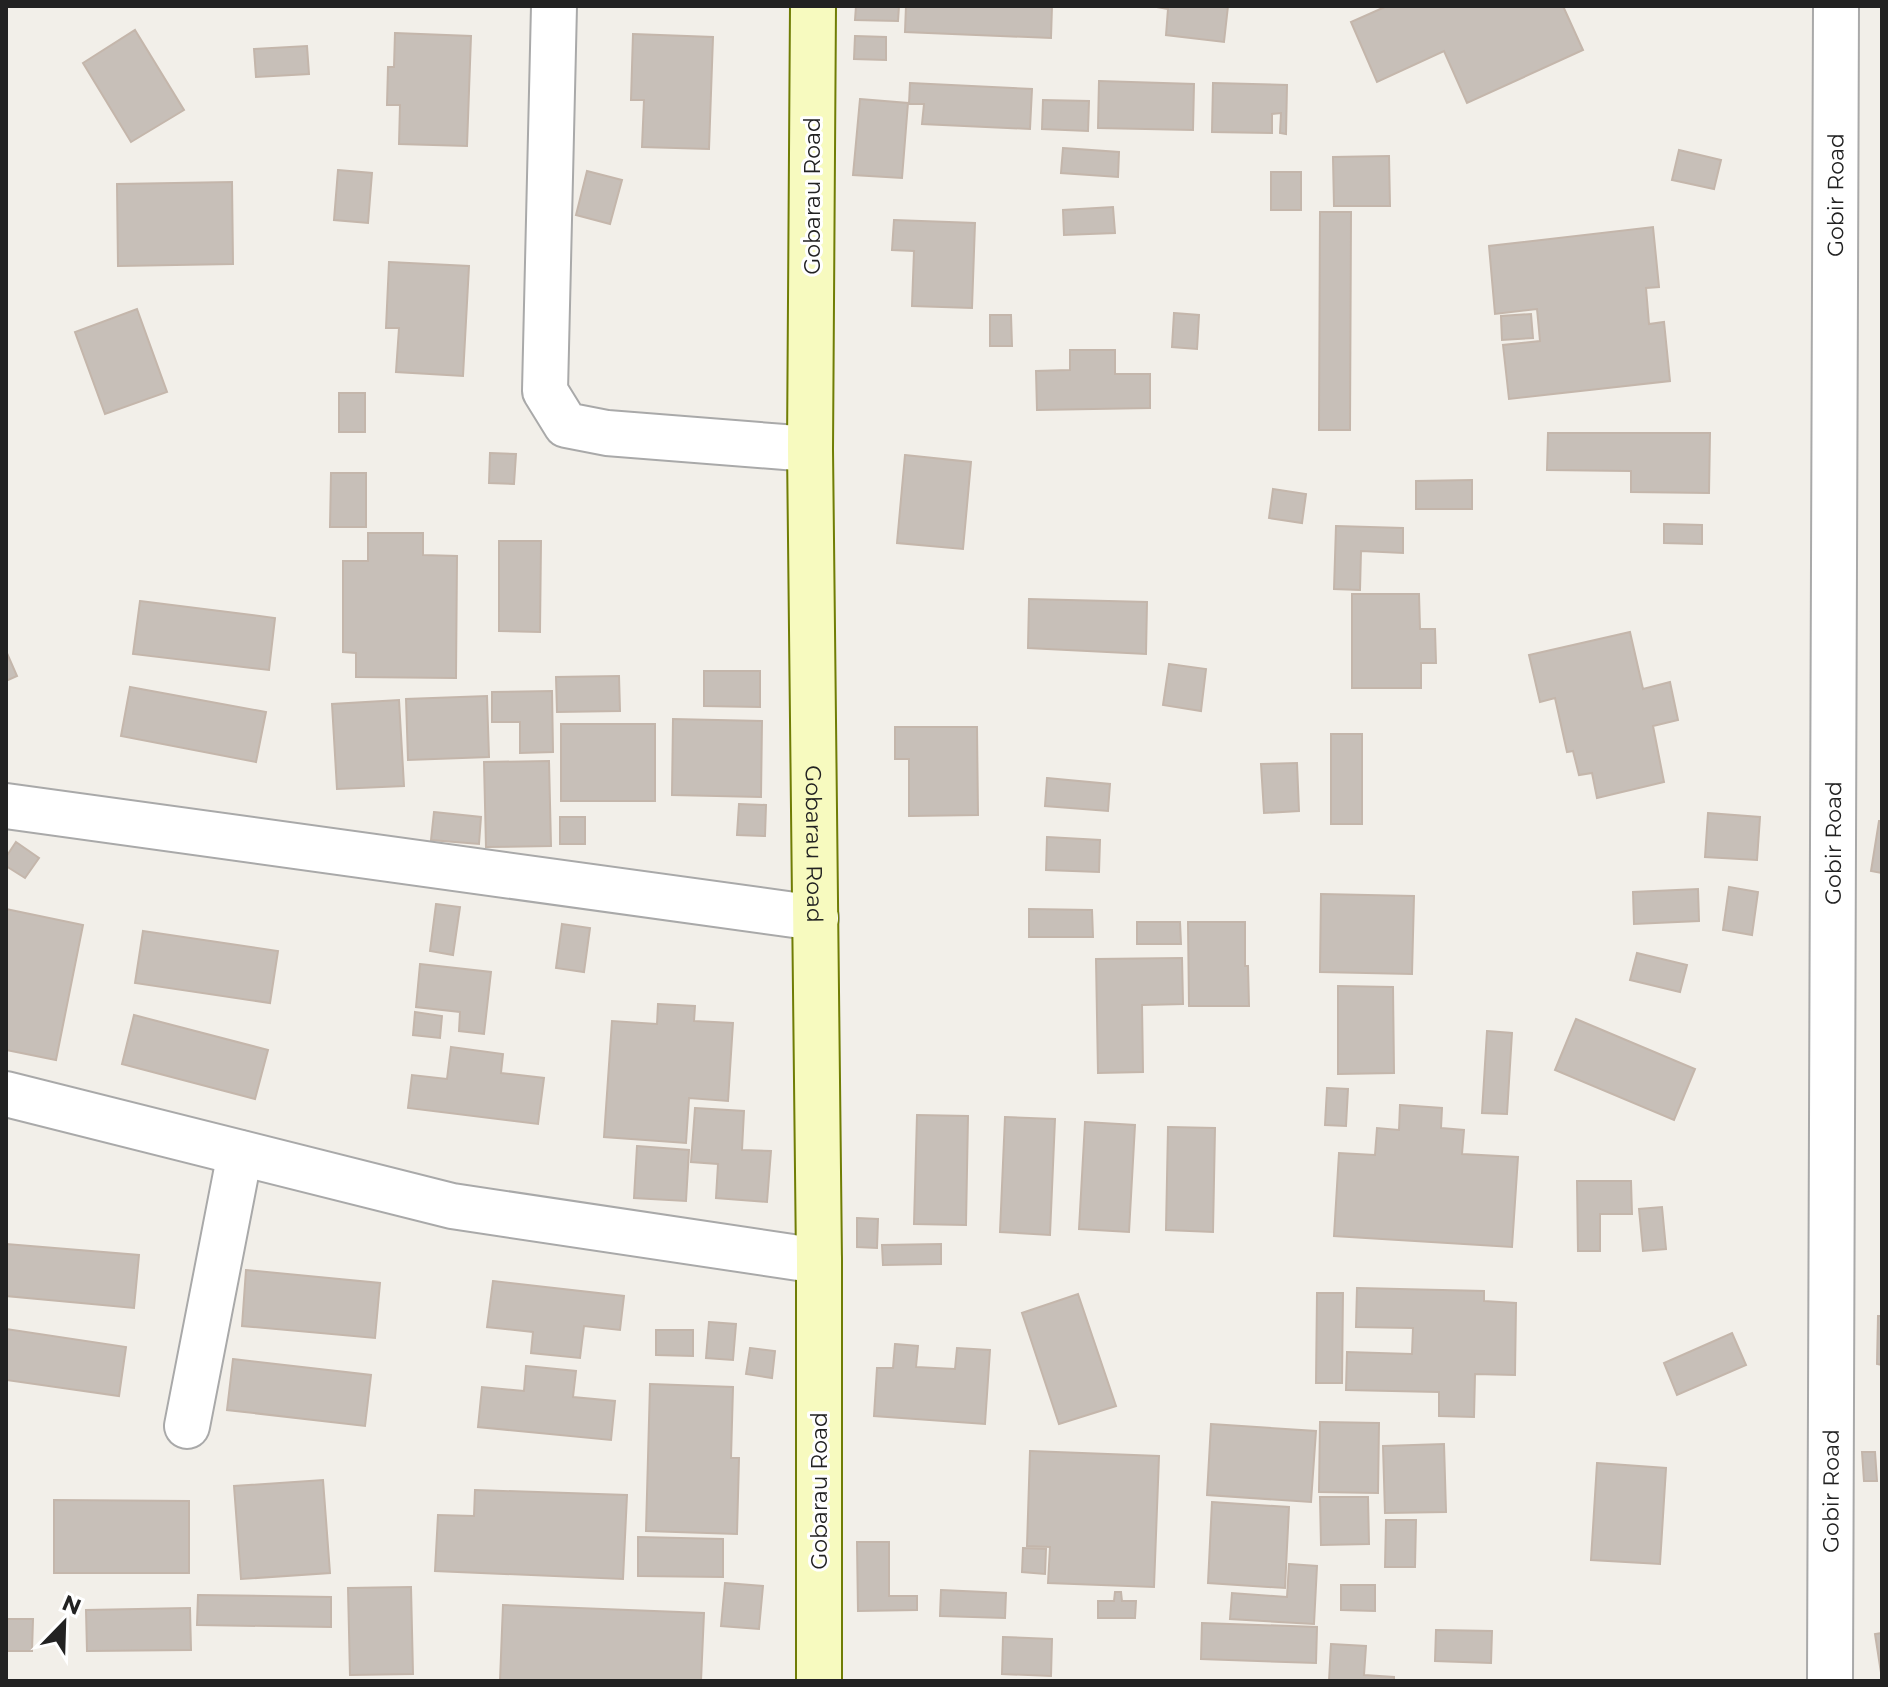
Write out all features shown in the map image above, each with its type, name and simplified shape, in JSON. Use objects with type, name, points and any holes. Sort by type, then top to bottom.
[{"type":"street","points":[[554,6],[545,391],[566,425],[607,433],[810,449]]},
{"type":"street","name":"Gobarau Road","points":[[813,6],[810,449],[819,1261],[819,1681]]},
{"type":"street","name":"Gobir Road","points":[[1830,1681],[1836,6]]},
{"type":"street","points":[[6,806],[816,918]]},
{"type":"street","points":[[6,1094],[452,1206],[819,1261]]},
{"type":"street","points":[[187,1426],[240,1153]]},
{"type":"building","points":[[856,6],[899,6],[898,21],[855,20]]},
{"type":"building","points":[[906,6],[1052,6],[1051,38],[905,32]]},
{"type":"building","points":[[1151,6],[1228,6],[1224,42],[1166,35],[1168,9]]},
{"type":"building","points":[[1387,6],[1563,6],[1583,50],[1467,103],[1444,51],[1377,82],[1351,22]]},
{"type":"building","points":[[135,30],[184,110],[131,142],[83,63]]},
{"type":"building","points":[[395,33],[471,36],[467,146],[399,144],[400,105],[387,105],[388,67],[394,67]]},
{"type":"building","points":[[633,34],[713,37],[709,149],[642,147],[644,100],[631,100]]},
{"type":"building","points":[[855,36],[886,37],[886,60],[854,59]]},
{"type":"building","points":[[307,46],[309,74],[256,77],[254,49]]},
{"type":"building","points":[[1099,81],[1194,84],[1193,130],[1098,128]]},
{"type":"building","points":[[910,83],[1032,89],[1030,129],[922,124],[924,104],[909,104]]},
{"type":"building","points":[[1213,83],[1287,85],[1286,134],[1280,133],[1281,113],[1272,114],[1272,133],[1212,132]]},
{"type":"building","points":[[860,99],[908,103],[902,178],[853,175]]},
{"type":"building","points":[[1043,100],[1089,101],[1088,131],[1042,129]]},
{"type":"building","points":[[1063,148],[1119,152],[1118,177],[1061,173]]},
{"type":"building","points":[[1679,150],[1721,160],[1714,189],[1672,180]]},
{"type":"building","points":[[1389,156],[1390,206],[1334,206],[1333,157]]},
{"type":"building","points":[[338,170],[372,173],[368,223],[334,220]]},
{"type":"building","points":[[587,171],[622,180],[610,224],[576,215]]},
{"type":"building","points":[[1271,172],[1301,172],[1301,210],[1271,210]]},
{"type":"building","points":[[232,182],[233,264],[118,266],[117,184]]},
{"type":"building","points":[[1113,207],[1115,233],[1064,235],[1063,210]]},
{"type":"building","points":[[1320,212],[1351,212],[1350,430],[1319,430]]},
{"type":"building","points":[[894,220],[975,223],[972,308],[912,306],[914,251],[892,250]]},
{"type":"building","points":[[1653,227],[1659,287],[1646,288],[1649,324],[1664,322],[1670,381],[1509,399],[1503,345],[1540,341],[1537,309],[1495,314],[1489,246]]},
{"type":"building","points":[[389,262],[469,266],[463,376],[396,372],[399,328],[386,328]]},
{"type":"building","points":[[137,309],[167,392],[105,414],[75,332]]},
{"type":"building","points":[[1174,313],[1199,315],[1197,349],[1172,347]]},
{"type":"building","points":[[1531,314],[1533,338],[1502,340],[1501,316]]},
{"type":"building","points":[[990,315],[1011,315],[1012,346],[990,346]]},
{"type":"building","points":[[1070,350],[1115,350],[1115,374],[1150,374],[1150,408],[1037,410],[1036,371],[1070,370]]},
{"type":"building","points":[[339,393],[365,393],[365,432],[339,432]]},
{"type":"building","points":[[1548,433],[1710,433],[1709,493],[1631,492],[1631,471],[1547,470]]},
{"type":"building","points":[[490,453],[516,454],[514,484],[489,483]]},
{"type":"building","points":[[905,455],[971,462],[963,549],[897,543]]},
{"type":"building","points":[[331,473],[366,473],[366,527],[330,527]]},
{"type":"building","points":[[1472,480],[1472,509],[1416,509],[1416,481]]},
{"type":"building","points":[[1273,489],[1306,494],[1302,523],[1269,518]]},
{"type":"building","points":[[1664,524],[1702,525],[1702,544],[1664,543]]},
{"type":"building","points":[[1336,526],[1403,528],[1403,553],[1361,551],[1360,590],[1334,589]]},
{"type":"building","points":[[368,533],[423,533],[423,555],[457,556],[456,678],[356,677],[356,653],[343,652],[343,561],[368,561]]},
{"type":"building","points":[[499,541],[541,541],[540,632],[499,631]]},
{"type":"building","points":[[1352,594],[1419,594],[1420,629],[1435,629],[1436,663],[1421,663],[1421,688],[1352,688]]},
{"type":"building","points":[[1029,599],[1147,602],[1146,654],[1028,648]]},
{"type":"building","points":[[140,601],[275,618],[269,670],[133,654]]},
{"type":"building","points":[[1630,632],[1643,689],[1670,682],[1678,720],[1653,726],[1664,782],[1597,798],[1592,773],[1579,775],[1573,751],[1567,752],[1555,698],[1540,702],[1529,655]]},
{"type":"building","points":[[6,651],[17,676],[6,681]]},
{"type":"building","points":[[1169,664],[1206,669],[1201,711],[1163,705]]},
{"type":"building","points":[[704,671],[760,671],[760,707],[704,706]]},
{"type":"building","points":[[619,676],[620,711],[557,712],[556,677]]},
{"type":"building","points":[[130,687],[266,712],[256,762],[121,736]]},
{"type":"building","points":[[552,691],[553,752],[520,753],[520,722],[492,722],[492,692]]},
{"type":"building","points":[[487,696],[489,757],[408,760],[406,699]]},
{"type":"building","points":[[399,700],[404,786],[337,789],[332,704]]},
{"type":"building","points":[[673,719],[762,721],[761,797],[672,795]]},
{"type":"building","points":[[561,724],[655,724],[655,801],[561,801]]},
{"type":"building","points":[[895,727],[977,727],[978,815],[909,816],[909,759],[895,759]]},
{"type":"building","points":[[1331,734],[1362,734],[1362,824],[1331,824]]},
{"type":"building","points":[[549,761],[551,846],[486,847],[484,762]]},
{"type":"building","points":[[1297,763],[1299,811],[1264,813],[1261,764]]},
{"type":"building","points":[[1047,778],[1110,784],[1108,811],[1045,806]]},
{"type":"building","points":[[739,804],[766,805],[765,836],[737,835]]},
{"type":"building","points":[[434,812],[481,817],[479,844],[431,840]]},
{"type":"building","points":[[1708,813],[1760,817],[1757,860],[1705,857]]},
{"type":"building","points":[[560,817],[585,817],[585,844],[560,844]]},
{"type":"building","points":[[1879,821],[1882,821],[1882,873],[1871,871]]},
{"type":"building","points":[[1047,837],[1100,840],[1099,872],[1046,870]]},
{"type":"building","points":[[16,842],[39,858],[25,878],[6,866],[6,857]]},
{"type":"building","points":[[1729,887],[1758,892],[1752,935],[1723,930]]},
{"type":"building","points":[[1698,889],[1699,921],[1634,924],[1633,892]]},
{"type":"building","points":[[1321,894],[1414,896],[1412,974],[1320,972]]},
{"type":"building","points":[[436,904],[460,907],[453,955],[430,951]]},
{"type":"building","points":[[6,909],[83,925],[56,1060],[6,1050]]},
{"type":"building","points":[[1029,909],[1092,910],[1093,937],[1029,937]]},
{"type":"building","points":[[1137,922],[1180,922],[1181,944],[1137,944]]},
{"type":"building","points":[[1188,922],[1245,922],[1249,1006],[1189,1006]]},
{"type":"building","points":[[562,924],[590,928],[584,972],[556,968]]},
{"type":"building","points":[[143,931],[278,951],[270,1003],[135,983]]},
{"type":"building","points":[[1637,953],[1687,965],[1680,992],[1630,980]]},
{"type":"building","points":[[1182,958],[1183,1004],[1142,1005],[1143,1072],[1098,1073],[1096,959]]},
{"type":"building","points":[[420,964],[491,972],[484,1034],[459,1031],[460,1012],[416,1007]]},
{"type":"building","points":[[1338,986],[1393,987],[1394,1073],[1338,1074]]},
{"type":"building","points":[[658,1004],[695,1006],[694,1021],[733,1023],[728,1101],[689,1098],[686,1143],[604,1137],[612,1021],[657,1024]]},
{"type":"building","points":[[415,1012],[442,1016],[440,1038],[413,1035]]},
{"type":"building","points":[[134,1015],[268,1050],[255,1099],[122,1064]]},
{"type":"building","points":[[1576,1019],[1695,1069],[1674,1120],[1555,1070]]},
{"type":"building","points":[[1487,1031],[1512,1033],[1507,1114],[1482,1113]]},
{"type":"building","points":[[451,1047],[503,1054],[501,1073],[544,1078],[538,1124],[408,1108],[412,1075],[447,1079]]},
{"type":"building","points":[[1327,1088],[1348,1089],[1346,1126],[1325,1125]]},
{"type":"building","points":[[1400,1105],[1442,1108],[1441,1128],[1464,1130],[1462,1154],[1518,1157],[1512,1247],[1334,1236],[1339,1153],[1375,1155],[1377,1128],[1399,1130]]},
{"type":"building","points":[[695,1108],[744,1111],[742,1150],[771,1151],[767,1202],[716,1198],[718,1164],[691,1162]]},
{"type":"building","points":[[917,1115],[968,1116],[966,1225],[914,1224]]},
{"type":"building","points":[[1005,1117],[1055,1119],[1050,1235],[1000,1232]]},
{"type":"building","points":[[1085,1122],[1135,1125],[1129,1232],[1079,1229]]},
{"type":"building","points":[[1168,1127],[1215,1128],[1213,1232],[1166,1230]]},
{"type":"building","points":[[637,1146],[689,1150],[686,1201],[634,1198]]},
{"type":"building","points":[[1577,1181],[1631,1181],[1632,1214],[1600,1214],[1600,1251],[1578,1251]]},
{"type":"building","points":[[1662,1207],[1666,1249],[1643,1251],[1639,1209]]},
{"type":"building","points":[[857,1218],[878,1219],[877,1248],[857,1247]]},
{"type":"building","points":[[6,1244],[139,1255],[134,1308],[6,1296]]},
{"type":"building","points":[[941,1244],[941,1264],[883,1265],[882,1245]]},
{"type":"building","points":[[246,1270],[380,1283],[375,1338],[242,1326]]},
{"type":"building","points":[[493,1281],[624,1296],[620,1330],[584,1326],[580,1358],[531,1353],[533,1332],[487,1327]]},
{"type":"building","points":[[1357,1288],[1484,1291],[1484,1301],[1516,1303],[1515,1375],[1475,1374],[1474,1417],[1439,1416],[1439,1392],[1346,1390],[1347,1352],[1412,1354],[1413,1328],[1356,1327]]},
{"type":"building","points":[[1317,1293],[1343,1293],[1342,1383],[1316,1383]]},
{"type":"building","points":[[1078,1294],[1116,1406],[1059,1424],[1022,1313]]},
{"type":"building","points":[[1878,1316],[1882,1316],[1882,1365],[1877,1364]]},
{"type":"building","points":[[709,1322],[736,1324],[733,1360],[706,1358]]},
{"type":"building","points":[[6,1329],[126,1347],[119,1396],[6,1380]]},
{"type":"building","points":[[656,1330],[693,1330],[693,1356],[656,1355]]},
{"type":"building","points":[[1732,1333],[1746,1365],[1677,1395],[1664,1363]]},
{"type":"building","points":[[895,1344],[918,1346],[916,1367],[955,1369],[957,1348],[990,1350],[985,1424],[874,1416],[877,1368],[893,1368]]},
{"type":"building","points":[[750,1348],[775,1351],[772,1378],[746,1374]]},
{"type":"building","points":[[233,1359],[371,1375],[365,1426],[227,1410]]},
{"type":"building","points":[[526,1366],[576,1371],[573,1397],[615,1401],[611,1440],[478,1427],[482,1387],[524,1391]]},
{"type":"building","points":[[650,1384],[733,1387],[731,1458],[739,1458],[737,1534],[646,1531]]},
{"type":"building","points":[[1320,1422],[1379,1423],[1378,1493],[1319,1492]]},
{"type":"building","points":[[1211,1424],[1316,1431],[1311,1502],[1207,1495]]},
{"type":"building","points":[[1444,1444],[1446,1512],[1385,1513],[1383,1446]]},
{"type":"building","points":[[1030,1451],[1159,1456],[1154,1587],[1048,1583],[1050,1547],[1027,1546]]},
{"type":"building","points":[[1862,1452],[1875,1452],[1877,1481],[1864,1481]]},
{"type":"building","points":[[1597,1463],[1666,1468],[1660,1564],[1591,1560]]},
{"type":"building","points":[[323,1480],[330,1573],[241,1579],[234,1486]]},
{"type":"building","points":[[475,1490],[627,1495],[623,1579],[435,1571],[438,1515],[474,1516]]},
{"type":"building","points":[[1320,1497],[1368,1497],[1369,1544],[1321,1545]]},
{"type":"building","points":[[54,1500],[189,1501],[189,1573],[54,1573]]},
{"type":"building","points":[[1212,1502],[1289,1507],[1285,1588],[1208,1583]]},
{"type":"building","points":[[1386,1520],[1416,1520],[1415,1567],[1385,1567]]},
{"type":"building","points":[[638,1537],[723,1539],[723,1577],[638,1576]]},
{"type":"building","points":[[857,1542],[889,1542],[889,1596],[917,1596],[917,1610],[858,1611]]},
{"type":"building","points":[[1023,1548],[1046,1549],[1045,1574],[1022,1572]]},
{"type":"building","points":[[1289,1564],[1317,1566],[1314,1624],[1230,1619],[1232,1593],[1287,1597]]},
{"type":"building","points":[[725,1583],[763,1586],[759,1629],[721,1626]]},
{"type":"building","points":[[1341,1585],[1375,1585],[1375,1611],[1341,1610]]},
{"type":"building","points":[[411,1587],[413,1674],[350,1675],[348,1588]]},
{"type":"building","points":[[941,1590],[1006,1593],[1005,1618],[940,1616]]},
{"type":"building","points":[[1115,1592],[1121,1592],[1122,1601],[1136,1601],[1135,1618],[1098,1618],[1098,1601],[1114,1601]]},
{"type":"building","points":[[198,1595],[331,1597],[331,1627],[197,1625]]},
{"type":"building","points":[[503,1605],[704,1613],[701,1681],[500,1681]]},
{"type":"building","points":[[190,1608],[191,1650],[87,1651],[86,1610]]},
{"type":"building","points":[[6,1619],[33,1619],[32,1651],[6,1651]]},
{"type":"building","points":[[1202,1623],[1317,1627],[1316,1663],[1201,1659]]},
{"type":"building","points":[[1436,1630],[1492,1631],[1491,1663],[1435,1661]]},
{"type":"building","points":[[1882,1633],[1882,1679],[1875,1634]]},
{"type":"building","points":[[1003,1637],[1052,1639],[1051,1676],[1002,1674]]},
{"type":"building","points":[[1331,1644],[1366,1646],[1364,1675],[1394,1677],[1394,1681],[1329,1681]]}]
